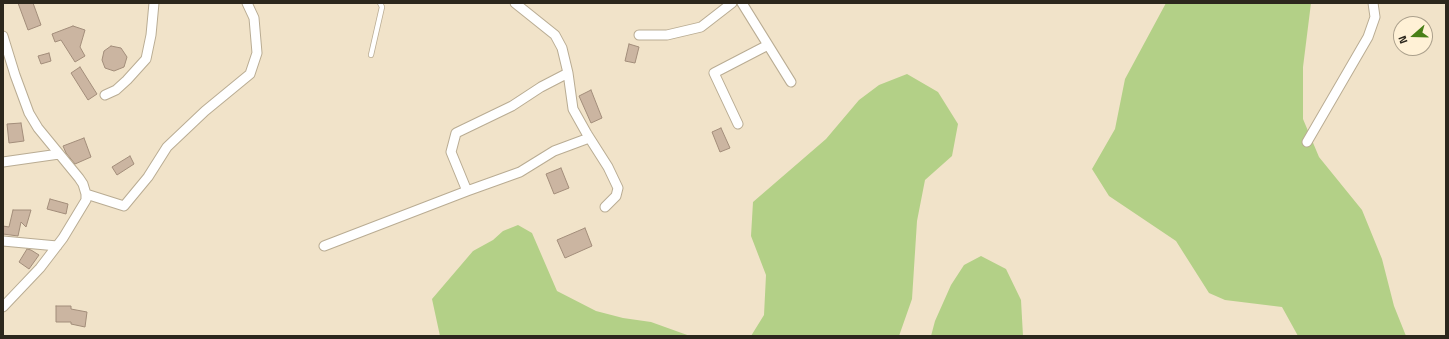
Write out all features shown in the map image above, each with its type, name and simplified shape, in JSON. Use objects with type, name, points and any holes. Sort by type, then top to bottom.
[{"type":"street","points":[[105,95],[116,90],[146,59],[151,35],[154,3]]},
{"type":"street","points":[[86,194],[124,206],[148,177],[167,147],[205,111],[250,74],[257,53],[254,18],[247,3]]},
{"type":"street","points":[[515,3],[555,35],[562,48],[568,73],[573,109],[608,168],[618,188],[616,196],[606,207]]},
{"type":"street","points":[[639,35],[667,35],[701,27],[732,3]]},
{"type":"street","points":[[742,3],[791,82]]},
{"type":"street","points":[[1307,142],[1368,37],[1375,17],[1373,3]]},
{"type":"street","points":[[3,36],[29,113],[38,128],[83,184],[86,194],[86,200],[64,238],[40,268],[3,307]]},
{"type":"street","points":[[738,124],[714,73],[768,45]]},
{"type":"street","points":[[467,191],[451,152],[456,134],[512,106],[541,87],[568,73]]},
{"type":"street","points":[[324,246],[520,172],[554,151],[589,138]]},
{"type":"street","points":[[3,162],[60,154]]},
{"type":"street","points":[[3,241],[57,246]]},
{"type":"lane","points":[[371,55],[382,7],[380,3]]},
{"type":"green space","points":[[1166,3],[1311,3],[1303,67],[1303,119],[1319,157],[1362,210],[1382,259],[1394,306],[1406,336],[1298,336],[1282,307],[1225,300],[1209,293],[1176,241],[1109,196],[1092,169],[1115,129],[1125,79]]},
{"type":"green space","points":[[907,74],[938,92],[958,124],[952,156],[925,180],[917,221],[912,299],[899,336],[751,336],[764,315],[766,275],[751,236],[753,202],[826,139],[859,100],[879,85]]},
{"type":"green space","points":[[518,225],[532,233],[557,291],[596,311],[623,318],[651,322],[690,336],[440,336],[432,299],[473,251],[493,240],[503,231]]},
{"type":"green space","points":[[981,256],[1006,269],[1021,300],[1023,336],[931,336],[935,321],[951,285],[964,265]]},
{"type":"building","points":[[18,3],[33,3],[41,25],[28,30]]},
{"type":"building","points":[[73,26],[85,30],[80,47],[85,56],[75,62],[61,40],[55,42],[52,34]]},
{"type":"building","points":[[629,44],[639,47],[635,63],[625,61]]},
{"type":"building","points":[[111,46],[121,48],[127,57],[124,67],[114,71],[105,68],[102,60],[104,51]]},
{"type":"building","points":[[49,53],[51,61],[41,64],[38,56]]},
{"type":"building","points":[[80,67],[97,94],[88,100],[71,73]]},
{"type":"building","points":[[591,90],[602,118],[591,123],[579,96]]},
{"type":"building","points":[[21,123],[24,141],[9,143],[7,124]]},
{"type":"building","points":[[721,128],[730,148],[720,152],[712,132]]},
{"type":"building","points":[[84,138],[91,157],[75,164],[66,153],[63,146]]},
{"type":"building","points":[[130,156],[134,164],[117,175],[112,167]]},
{"type":"building","points":[[561,168],[569,188],[554,194],[546,174]]},
{"type":"building","points":[[50,199],[68,204],[66,214],[47,209]]},
{"type":"building","points":[[13,210],[31,210],[26,227],[21,222],[18,236],[3,234],[3,226],[9,227]]},
{"type":"building","points":[[585,228],[592,246],[565,258],[557,240]]},
{"type":"building","points":[[27,249],[39,255],[29,269],[19,262]]},
{"type":"building","points":[[56,306],[71,306],[71,309],[87,312],[85,327],[71,324],[71,322],[56,322]]}]
